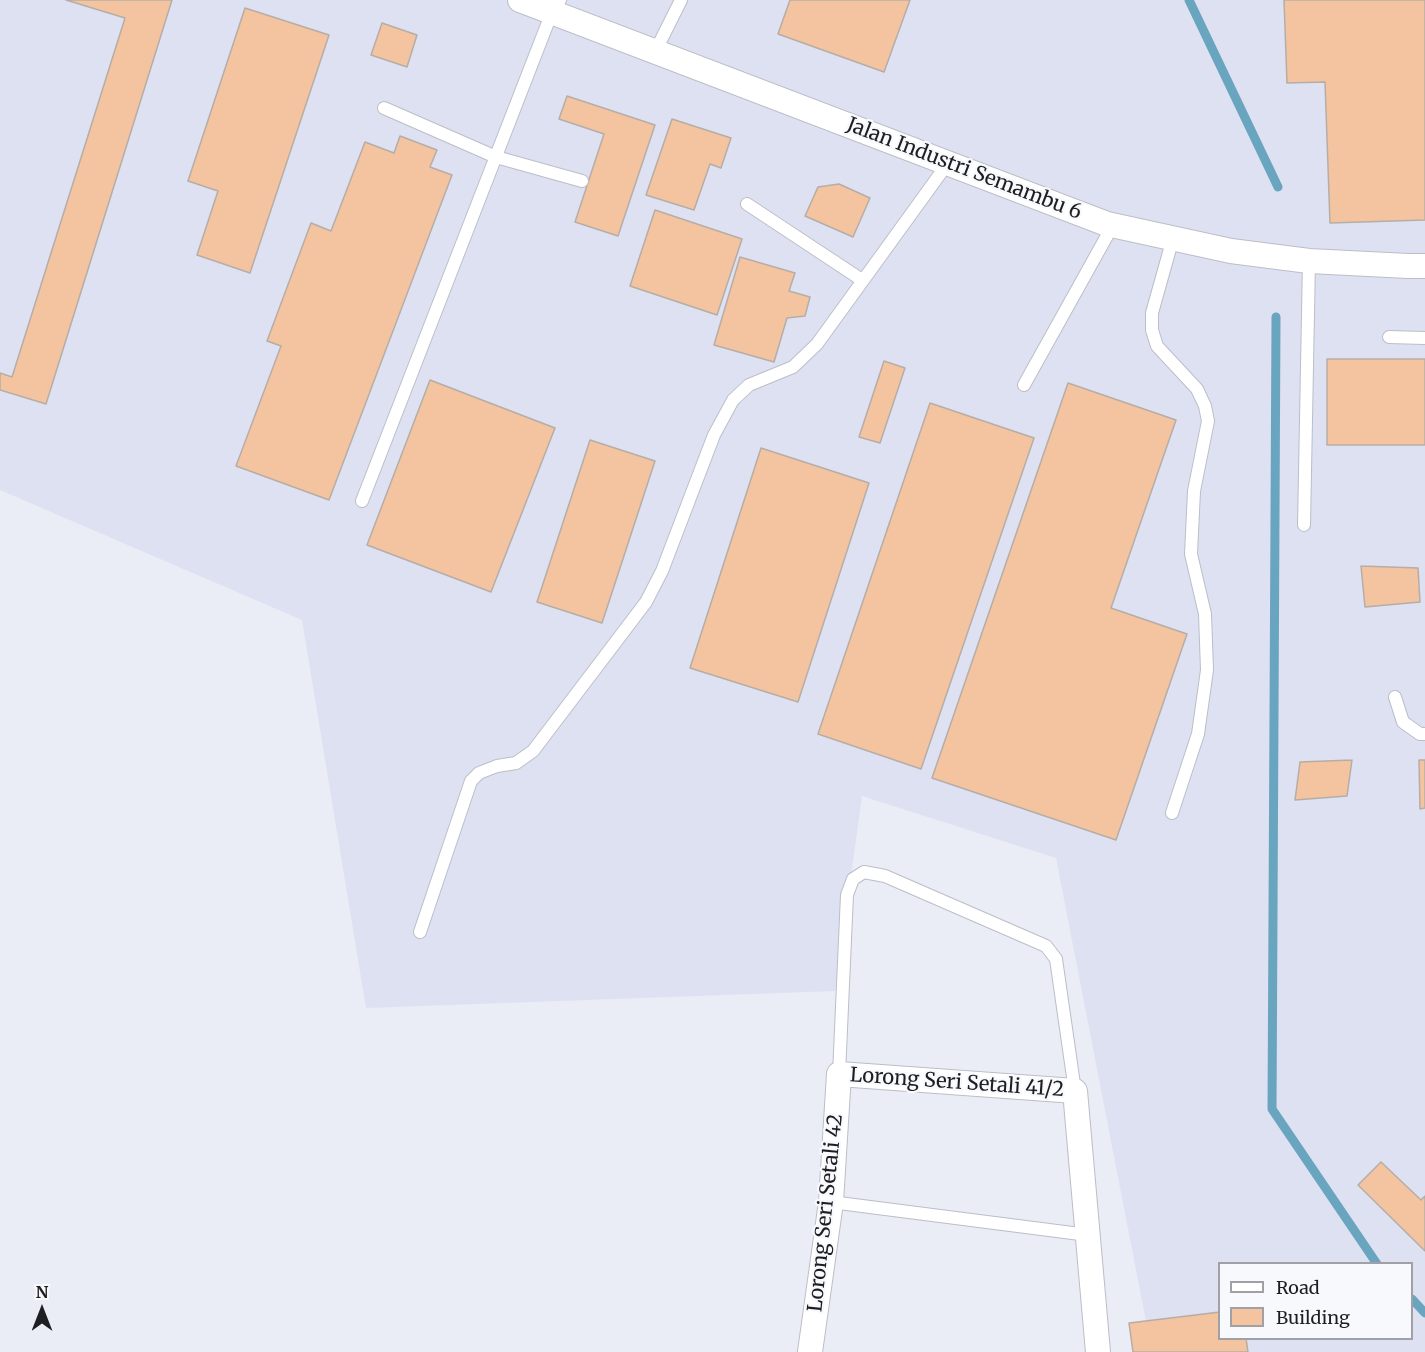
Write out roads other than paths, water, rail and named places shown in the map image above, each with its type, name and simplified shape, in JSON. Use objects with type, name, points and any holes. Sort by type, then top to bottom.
[{"type":"street","name":"Jalan Industri Semambu 6","points":[[520,0],[556,6],[655,52],[1113,225],[1231,251],[1310,261],[1425,266]]},
{"type":"street","name":"Lorong Seri Setali 41/2","points":[[839,1074],[1075,1091]]},
{"type":"street","name":"Lorong Seri Setali 42","points":[[817,1351],[831,1202],[839,1074]]},
{"type":"street","points":[[1075,1091],[1098,1352]]},
{"type":"lane","points":[[655,52],[681,0]]},
{"type":"lane","points":[[362,501],[556,6]]},
{"type":"lane","points":[[384,108],[496,157],[582,181]]},
{"type":"lane","points":[[420,932],[471,781],[479,773],[497,766],[516,763],[533,751],[646,602],[662,571],[714,435],[733,400],[749,385],[793,367],[817,344],[948,163]]},
{"type":"lane","points":[[747,204],[862,280]]},
{"type":"lane","points":[[1024,385],[1113,225]]},
{"type":"lane","points":[[1172,813],[1198,734],[1207,670],[1205,614],[1191,554],[1194,491],[1208,421],[1205,406],[1197,389],[1156,346],[1152,330],[1152,313],[1173,238]]},
{"type":"lane","points":[[1304,525],[1310,261]]},
{"type":"lane","points":[[1389,337],[1425,338]]},
{"type":"lane","points":[[1395,697],[1404,722],[1420,734],[1425,734]]},
{"type":"lane","points":[[839,1074],[847,895],[853,879],[864,872],[885,876],[1046,946],[1056,959],[1075,1091]]},
{"type":"lane","points":[[831,1202],[1088,1235]]},
{"type":"waterway","points":[[1189,0],[1278,187]]},
{"type":"waterway","points":[[1276,317],[1272,1109],[1376,1262]]},
{"type":"waterway","points":[[1413,1300],[1425,1313]]}]
